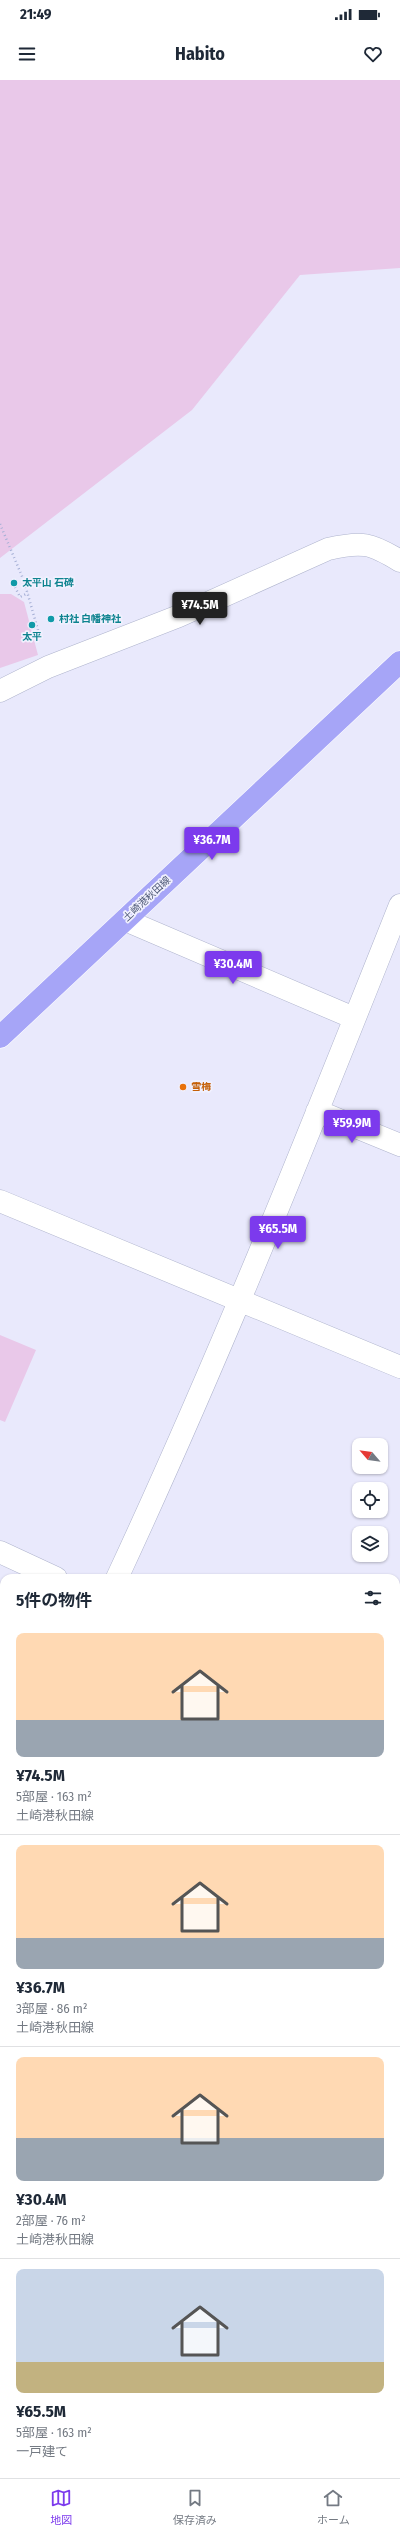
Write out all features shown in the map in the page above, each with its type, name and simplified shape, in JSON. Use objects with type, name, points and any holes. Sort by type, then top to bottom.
[{"type":"main road","name":"土崎港秋田線","points":[[0,1037],[400,662]]},
{"type":"street","points":[[0,691],[48,667],[179,616],[328,549],[355,543],[379,548],[400,561]]},
{"type":"street","points":[[120,1574],[157,1492],[238,1301],[354,1018],[394,936],[400,905]]},
{"type":"street","points":[[125,920],[354,1018]]},
{"type":"street","points":[[317,1111],[400,1145]]},
{"type":"street","points":[[0,1201],[400,1367]]},
{"type":"street","points":[[0,1552],[47,1574]]},
{"type":"path","points":[[0,524],[28,594],[48,667]]},
{"type":"path","points":[[15,587],[20,597],[28,594]]},
{"type":"shaded area","points":[[0,80],[400,80],[400,268],[300,275],[192,410],[0,558]]},
{"type":"shaded area","points":[[0,594],[11,594],[24,602],[38,655],[0,668]]},
{"type":"shaded area","points":[[0,1335],[36,1350],[5,1422],[0,1420]]},
{"type":"place","name":"太平山 石碑","points":[[14,583]]},
{"type":"place","name":"村社 白幡神社","points":[[51,619]]},
{"type":"place","name":"太平","points":[[32,625]]},
{"type":"place","name":"雪梅","points":[[183,1087]]}]
